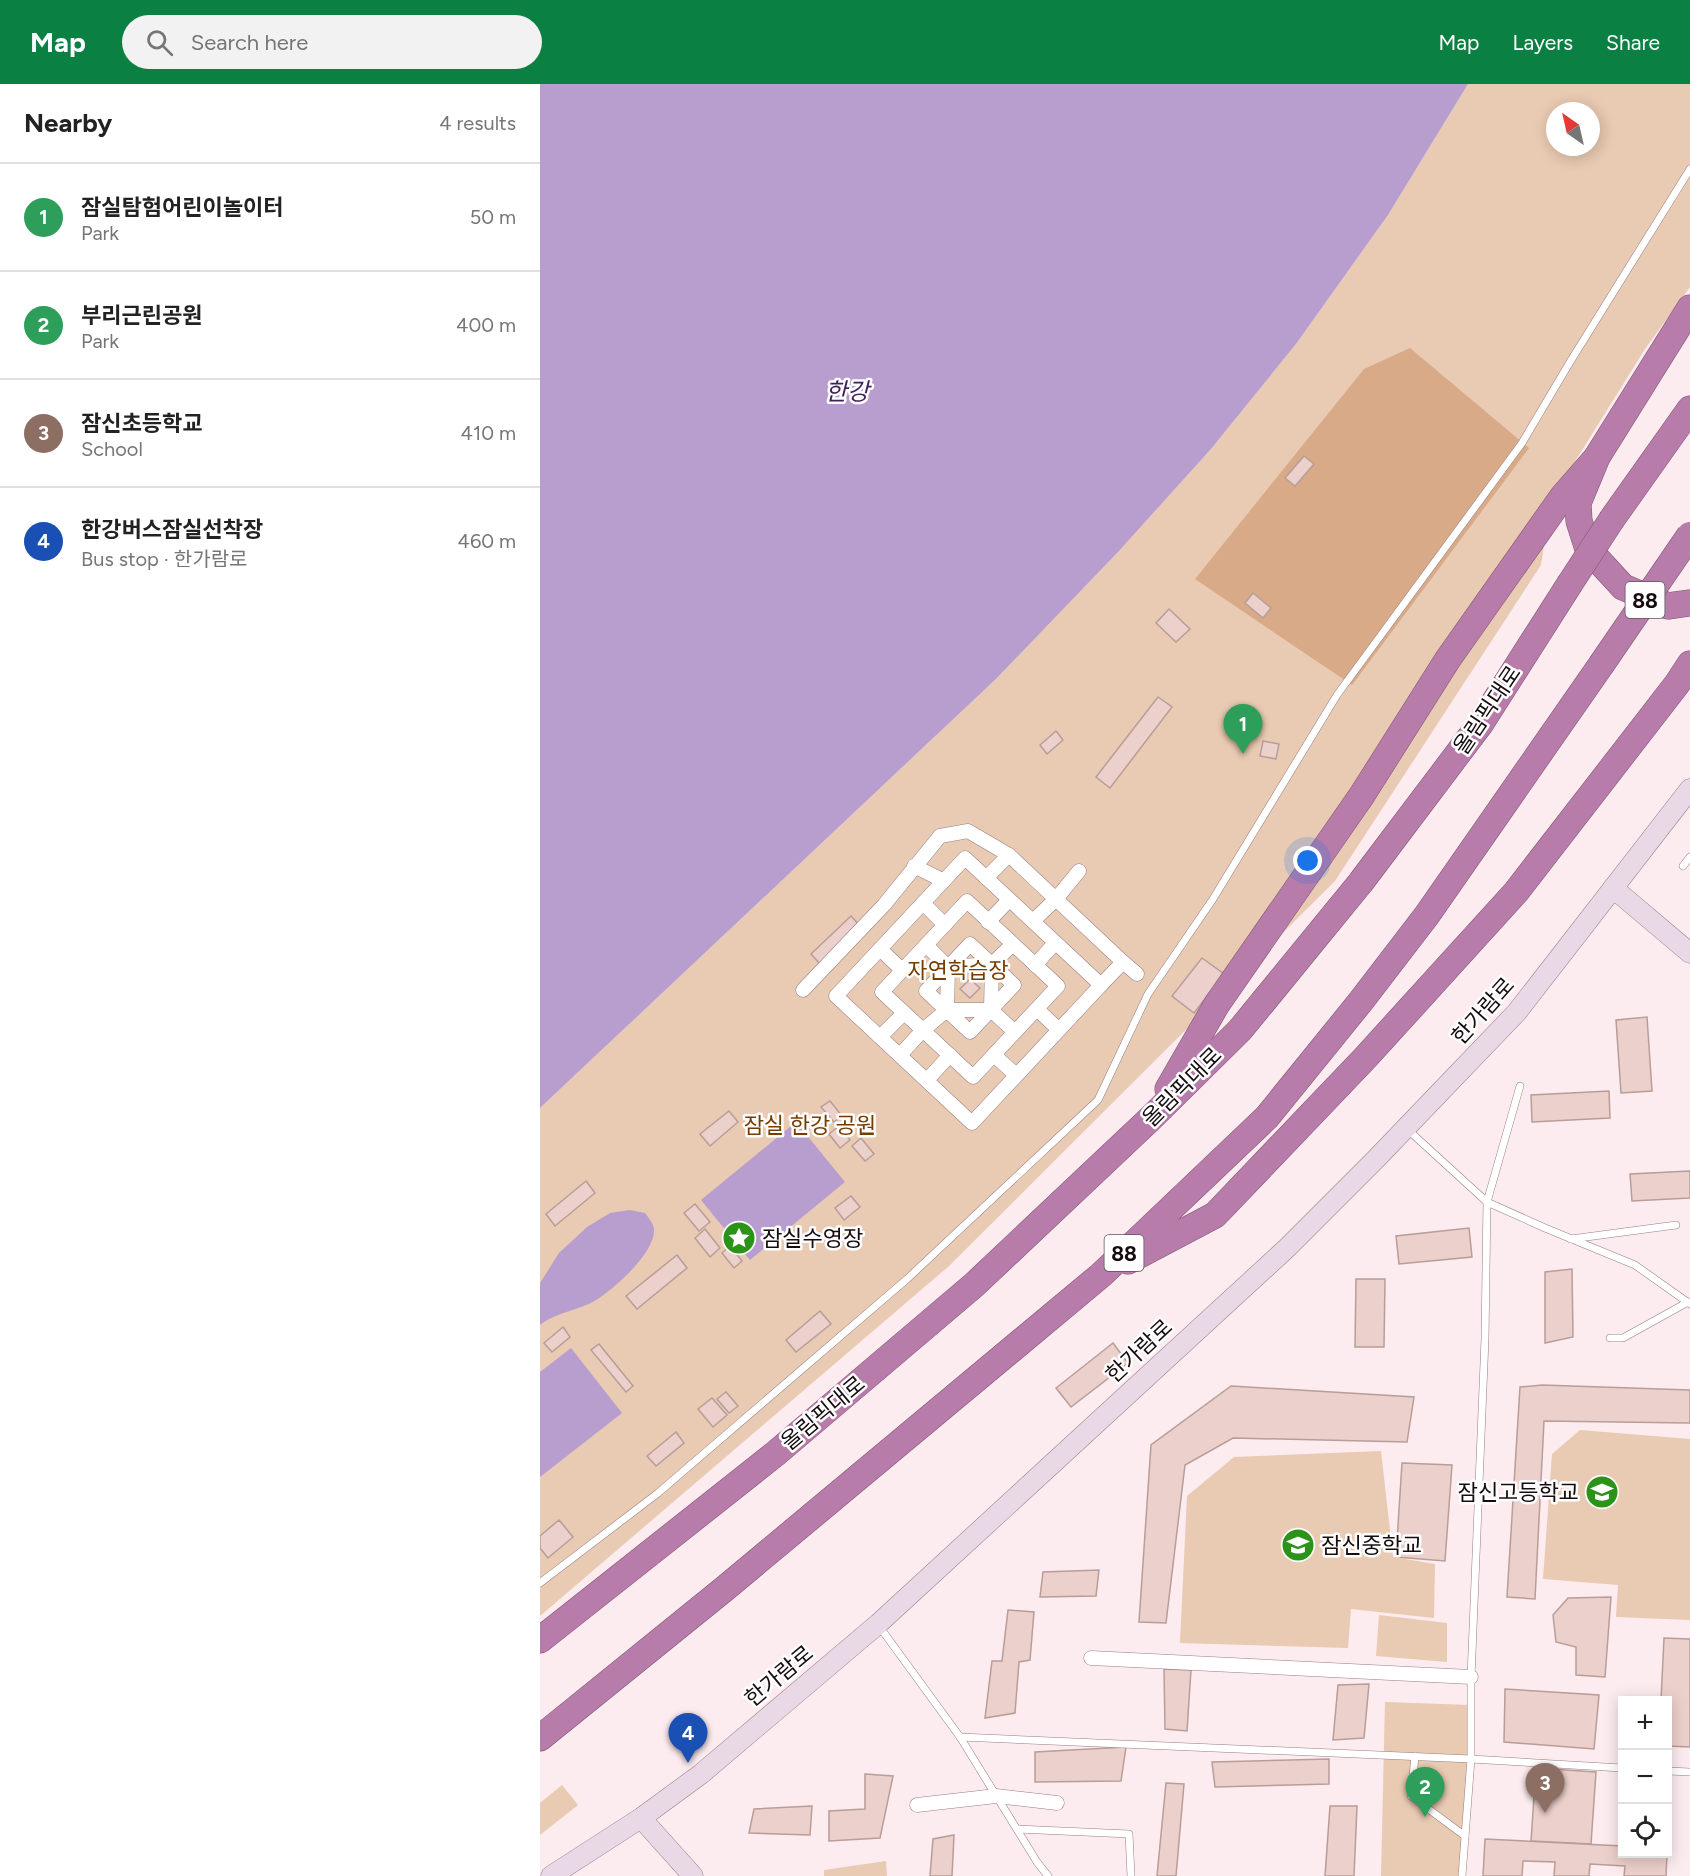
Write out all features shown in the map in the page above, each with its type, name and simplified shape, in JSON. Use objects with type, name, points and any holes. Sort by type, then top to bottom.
[{"type":"highway","points":[[1685,312],[1597,457],[1578,503],[1579,521],[1588,549],[1623,587],[1668,606],[1690,603]]},
{"type":"highway","name":"올림픽대로","points":[[540,1640],[775,1454],[974,1285],[1151,1118],[1240,1030],[1361,882],[1480,723],[1612,519],[1690,410]]},
{"type":"highway","points":[[1151,1118],[1217,1004],[1362,795],[1448,659],[1563,496],[1597,457]]},
{"type":"highway","name":"88","points":[[540,1738],[723,1590],[1101,1275],[1267,1117],[1427,915],[1690,535]]},
{"type":"highway","points":[[1101,1275],[1215,1215],[1366,1057],[1516,892],[1690,664]]},
{"type":"street","name":"한가람로","points":[[551,1876],[641,1818],[701,1774],[878,1624],[1287,1248],[1517,1012],[1690,789]]},
{"type":"street","points":[[1123,962],[972,1123],[836,996],[849,962],[884,905],[914,866],[940,836],[968,831],[1009,855],[1137,974]]},
{"type":"street","points":[[986,878],[1009,855]]},
{"type":"street","points":[[803,990],[849,962],[880,949],[965,858],[1101,985]]},
{"type":"street","points":[[914,866],[944,881]]},
{"type":"street","points":[[1033,921],[1056,899],[1078,872]]},
{"type":"street","points":[[1613,888],[1690,953]]},
{"type":"street","points":[[988,922],[1010,900]]},
{"type":"street","points":[[967,901],[1058,986],[973,1077],[882,992],[945,925],[967,901]]},
{"type":"street","points":[[923,903],[945,925]]},
{"type":"street","points":[[884,905],[903,924]]},
{"type":"street","points":[[1035,965],[1055,943]]},
{"type":"street","points":[[970,944],[992,964],[1014,985],[970,1032],[926,991],[970,944]]},
{"type":"street","points":[[948,967],[992,964],[1013,944]]},
{"type":"street","points":[[926,945],[948,967],[947,1011]]},
{"type":"street","points":[[880,949],[902,970]]},
{"type":"street","points":[[991,1010],[992,964]]},
{"type":"street","points":[[1037,1009],[1059,1030]]},
{"type":"street","points":[[900,1055],[923,1030],[947,1011],[991,1010],[1015,1032]]},
{"type":"street","points":[[880,1037],[904,1013]]},
{"type":"street","points":[[927,1080],[950,1055]]},
{"type":"street","points":[[994,1055],[1016,1075]]},
{"type":"street","points":[[1091,1658],[1471,1677]]},
{"type":"street","points":[[917,1805],[996,1796],[1057,1803]]},
{"type":"street","points":[[641,1818],[693,1876]]},
{"type":"lane","points":[[540,1583],[658,1493],[898,1287],[1098,1100],[1148,994],[1213,899],[1337,695],[1522,443],[1690,169]]},
{"type":"lane","points":[[1683,866],[1690,857]]},
{"type":"lane","points":[[1462,1876],[1471,1759],[1471,1677],[1485,1339],[1487,1202],[1520,1086]]},
{"type":"lane","points":[[1405,1128],[1487,1202],[1635,1265],[1689,1303],[1623,1338],[1610,1338]]},
{"type":"lane","points":[[1570,1239],[1676,1225]]},
{"type":"lane","points":[[878,1624],[960,1737],[1048,1876]]},
{"type":"lane","points":[[960,1737],[1414,1756],[1618,1768]]},
{"type":"lane","points":[[1414,1756],[1411,1796],[1465,1836]]},
{"type":"lane","points":[[1672,1771],[1690,1772]]},
{"type":"lane","points":[[1017,1829],[1129,1834],[1131,1876]]},
{"type":"green space","name":"잠실 한강 공원","points":[[1468,84],[1690,84],[1690,287],[1645,349],[1551,500],[1541,565],[1335,881],[949,1266],[540,1616],[540,1108],[996,679],[1119,551],[1211,449],[1296,344],[1388,215]]},
{"type":"green space","points":[[1580,1430],[1690,1439],[1690,1620],[1616,1617],[1618,1585],[1543,1579],[1552,1454]]},
{"type":"green space","points":[[1381,1451],[1393,1557],[1435,1564],[1434,1618],[1351,1609],[1348,1648],[1180,1643],[1187,1496],[1234,1457]]},
{"type":"green space","points":[[1379,1615],[1447,1623],[1447,1662],[1376,1656]]},
{"type":"green space","points":[[1385,1702],[1471,1705],[1462,1876],[1381,1876]]},
{"type":"green space","points":[[562,1785],[578,1805],[540,1835],[540,1803]]},
{"type":"green space","points":[[886,1861],[887,1876],[824,1876],[824,1870]]},
{"type":"shaded area","points":[[1410,348],[1529,448],[1352,685],[1195,579],[1364,369]]},
{"type":"water","name":"한강","points":[[540,84],[1468,84],[1388,215],[1296,344],[1211,449],[1119,551],[996,679],[540,1108]]},
{"type":"water","points":[[796,1122],[845,1182],[750,1260],[701,1200]]},
{"type":"water","points":[[630,1210],[645,1213],[654,1229],[653,1238],[641,1259],[623,1279],[596,1300],[553,1317],[540,1325],[540,1283],[559,1253],[587,1227],[610,1213]]},
{"type":"water","points":[[571,1348],[622,1413],[540,1477],[540,1372]]},
{"type":"building","points":[[1304,456],[1314,464],[1295,486],[1285,478]]},
{"type":"building","points":[[1253,593],[1271,608],[1263,618],[1245,603]]},
{"type":"building","points":[[1169,609],[1190,629],[1176,642],[1156,623]]},
{"type":"building","points":[[1158,697],[1172,707],[1110,788],[1096,777]]},
{"type":"building","points":[[1056,731],[1063,740],[1047,754],[1040,745]]},
{"type":"building","points":[[1263,741],[1279,744],[1276,759],[1260,756]]},
{"type":"building","points":[[851,916],[861,927],[821,965],[811,954]]},
{"type":"building","points":[[1202,958],[1224,974],[1194,1013],[1172,996]]},
{"type":"building","points":[[970,979],[980,988],[970,998],[960,989]]},
{"type":"building","points":[[1647,1017],[1652,1091],[1621,1093],[1616,1020]]},
{"type":"building","points":[[1609,1091],[1610,1118],[1532,1122],[1531,1095]]},
{"type":"building","points":[[830,1101],[842,1116],[834,1122],[821,1107]]},
{"type":"building","points":[[729,1111],[738,1122],[710,1146],[700,1134]]},
{"type":"building","points":[[839,1126],[850,1140],[840,1148],[829,1134]]},
{"type":"building","points":[[861,1138],[874,1154],[865,1161],[852,1146]]},
{"type":"building","points":[[1690,1171],[1690,1198],[1632,1201],[1630,1174]]},
{"type":"building","points":[[586,1181],[595,1193],[555,1226],[546,1214]]},
{"type":"building","points":[[851,1196],[860,1207],[844,1220],[835,1208]]},
{"type":"building","points":[[695,1204],[710,1222],[699,1231],[684,1213]]},
{"type":"building","points":[[1469,1228],[1472,1257],[1399,1264],[1396,1236]]},
{"type":"building","points":[[705,1229],[720,1248],[710,1257],[695,1238]]},
{"type":"building","points":[[730,1246],[742,1261],[734,1268],[722,1253]]},
{"type":"building","points":[[677,1255],[687,1268],[637,1309],[626,1296]]},
{"type":"building","points":[[1572,1269],[1573,1337],[1545,1343],[1545,1272]]},
{"type":"building","points":[[1356,1279],[1385,1279],[1384,1347],[1355,1347]]},
{"type":"building","points":[[820,1311],[831,1324],[796,1352],[786,1340]]},
{"type":"building","points":[[563,1327],[570,1337],[552,1352],[544,1343]]},
{"type":"building","points":[[1113,1343],[1128,1363],[1071,1407],[1056,1388]]},
{"type":"building","points":[[599,1344],[633,1386],[626,1392],[591,1350]]},
{"type":"building","points":[[1542,1385],[1690,1390],[1690,1423],[1544,1421],[1535,1599],[1507,1597],[1520,1387]]},
{"type":"building","points":[[1231,1386],[1414,1397],[1407,1442],[1233,1438],[1185,1465],[1166,1623],[1139,1622],[1151,1445]]},
{"type":"building","points":[[726,1392],[738,1406],[729,1413],[717,1399]]},
{"type":"building","points":[[712,1398],[727,1415],[713,1427],[698,1409]]},
{"type":"building","points":[[676,1432],[684,1443],[656,1466],[647,1456]]},
{"type":"building","points":[[1402,1463],[1452,1465],[1445,1561],[1396,1557]]},
{"type":"building","points":[[559,1520],[573,1537],[548,1558],[540,1548],[540,1536]]},
{"type":"building","points":[[1099,1570],[1096,1596],[1040,1597],[1043,1572]]},
{"type":"building","points":[[1611,1597],[1605,1677],[1576,1675],[1576,1647],[1556,1642],[1553,1615],[1568,1598]]},
{"type":"building","points":[[1008,1610],[1034,1612],[1030,1660],[1019,1662],[1015,1713],[985,1718],[992,1661],[1002,1661]]},
{"type":"building","points":[[1664,1638],[1690,1639],[1690,1747],[1672,1746],[1672,1696],[1661,1696]]},
{"type":"building","points":[[1164,1669],[1191,1670],[1187,1731],[1165,1729]]},
{"type":"building","points":[[1369,1684],[1364,1738],[1333,1740],[1338,1685]]},
{"type":"building","points":[[1505,1689],[1599,1695],[1594,1749],[1504,1742]]},
{"type":"building","points":[[1126,1747],[1121,1781],[1035,1782],[1035,1752]]},
{"type":"building","points":[[1329,1759],[1329,1784],[1215,1787],[1212,1762]]},
{"type":"building","points":[[1536,1768],[1596,1772],[1591,1844],[1531,1841]]},
{"type":"building","points":[[865,1774],[893,1776],[880,1838],[829,1841],[829,1811],[865,1809]]},
{"type":"building","points":[[1166,1783],[1184,1784],[1176,1876],[1157,1876]]},
{"type":"building","points":[[812,1806],[810,1835],[749,1833],[754,1809]]},
{"type":"building","points":[[1330,1806],[1357,1806],[1354,1876],[1325,1876]]},
{"type":"building","points":[[954,1835],[952,1876],[930,1876],[933,1839]]},
{"type":"building","points":[[1485,1839],[1618,1846],[1618,1858],[1667,1858],[1666,1876],[1624,1876],[1625,1866],[1590,1864],[1589,1876],[1554,1876],[1555,1862],[1523,1861],[1522,1876],[1483,1876]]},
{"type":"place","name":"잠실탐험어린이놀이터","points":[[1243,754]]},
{"type":"place","name":"잠실수영장","points":[[739,1238]]},
{"type":"place","name":"잠신고등학교","points":[[1602,1492]]},
{"type":"place","name":"잠신중학교","points":[[1298,1545]]},
{"type":"place","name":"한강버스잠실선착장","points":[[688,1763]]},
{"type":"place","name":"잠신초등학교","points":[[1545,1813]]},
{"type":"place","name":"부리근린공원","points":[[1425,1817]]},
{"type":"park label","name":"자연학습장","points":[[958,970]]}]
